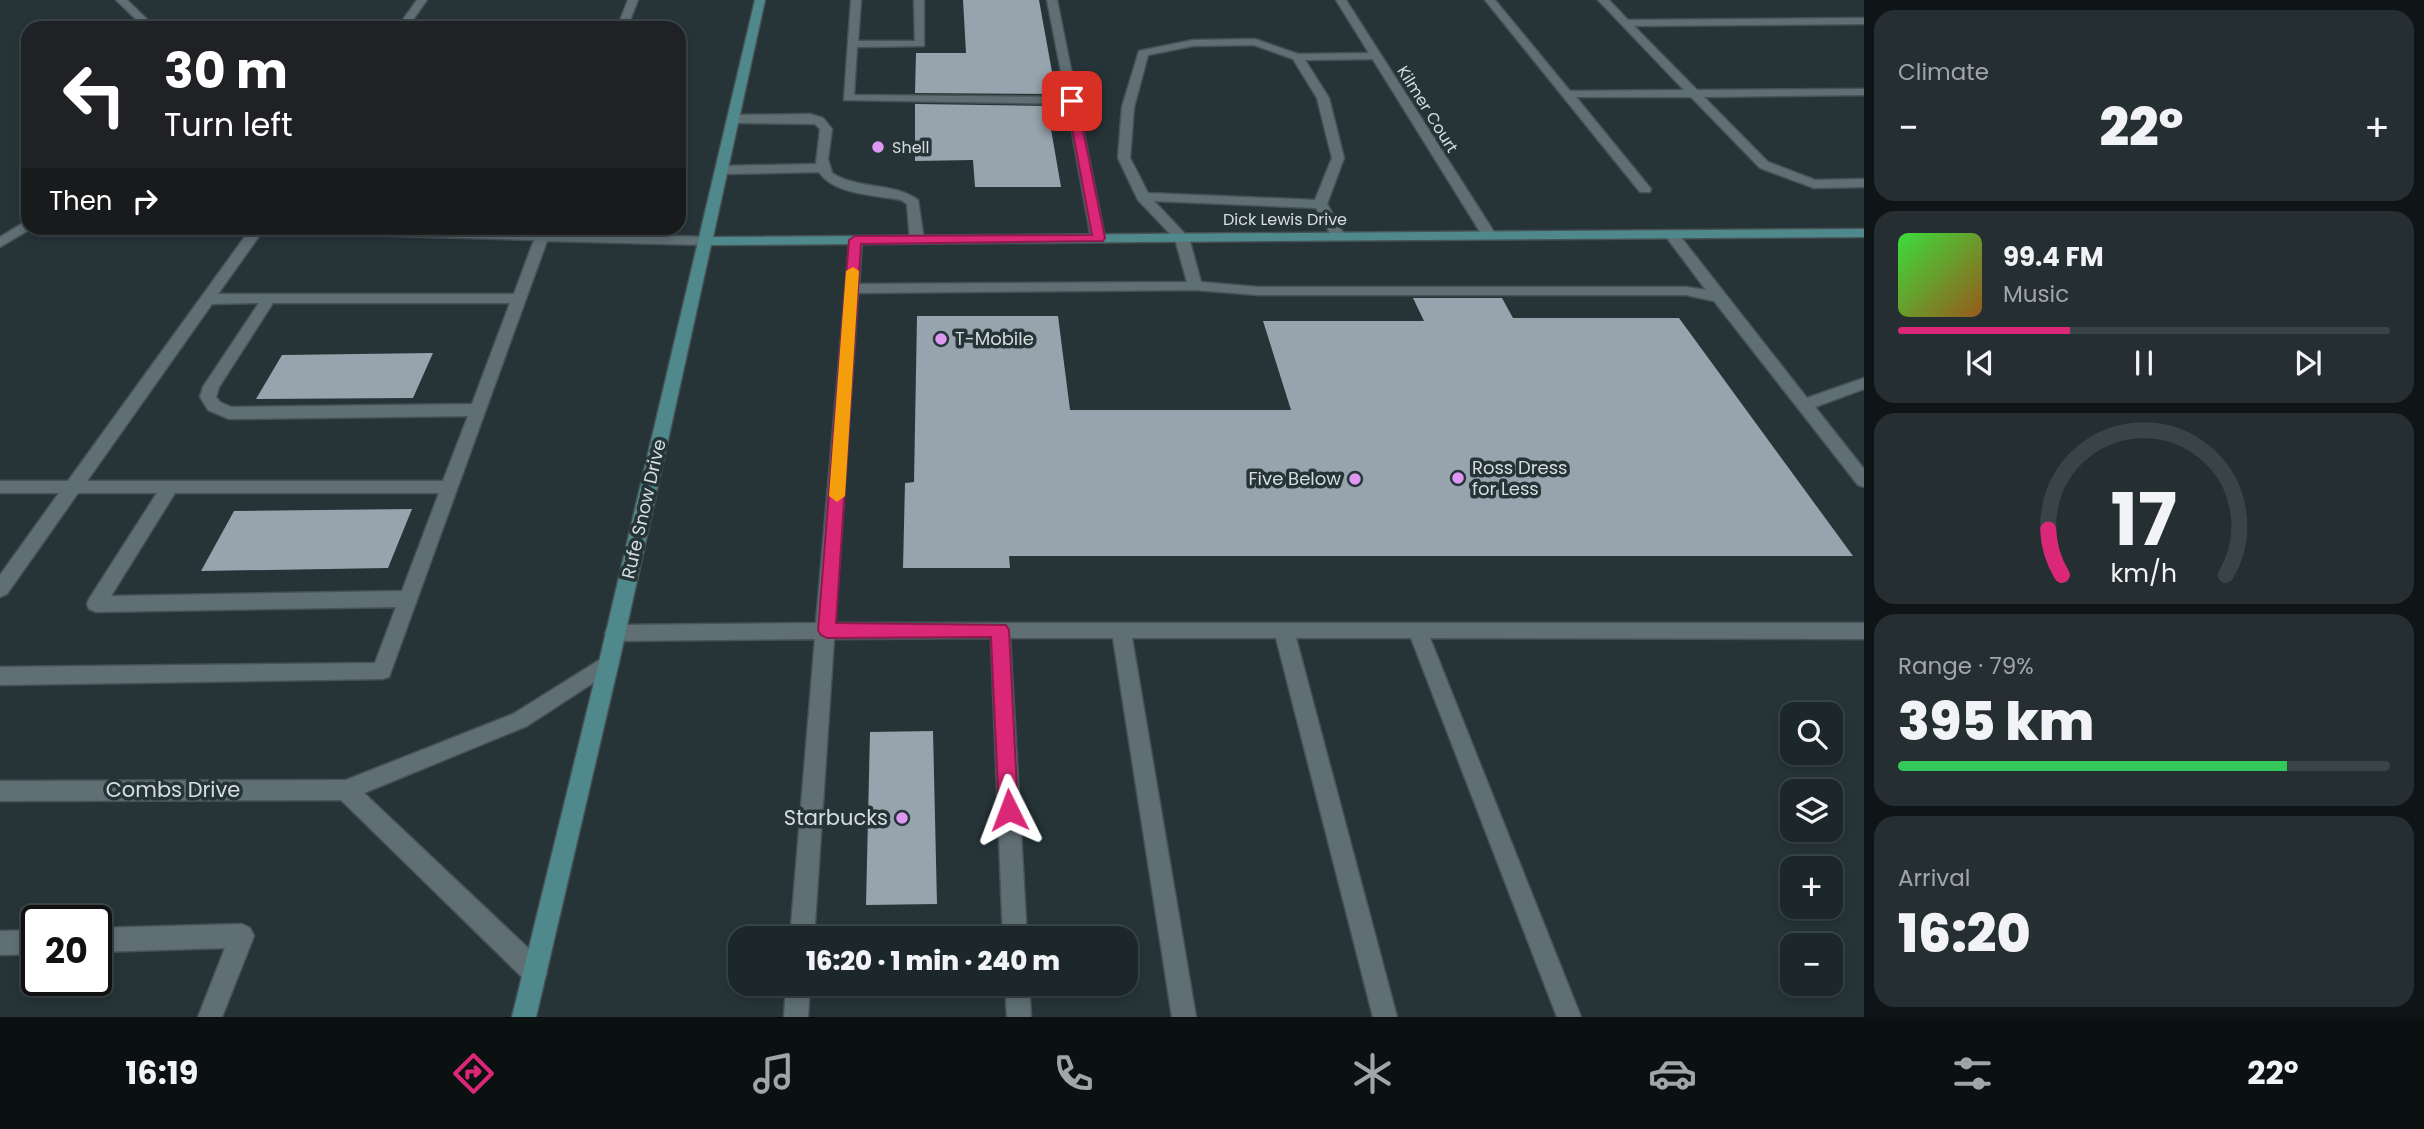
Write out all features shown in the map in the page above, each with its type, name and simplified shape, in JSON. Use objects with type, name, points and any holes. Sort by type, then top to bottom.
[{"type":"main road","name":"Rufe Snow Drive","points":[[524,1017],[609,662],[760,0]]},
{"type":"main road","name":"Dick Lewis Drive","points":[[706,241],[1864,233]]},
{"type":"street","points":[[121,0],[144,21]]},
{"type":"street","points":[[407,21],[422,0]]},
{"type":"street","points":[[625,21],[633,0]]},
{"type":"street","points":[[856,0],[848,98],[1072,101]]},
{"type":"street","points":[[852,44],[920,44],[919,0]]},
{"type":"street","points":[[1052,0],[1098,238]]},
{"type":"street","name":"Kilmer Court","points":[[1341,0],[1489,235]]},
{"type":"street","points":[[1490,0],[1645,189]]},
{"type":"street","points":[[1603,0],[1764,165],[1814,184],[1864,183]]},
{"type":"street","points":[[1625,23],[1864,21]]},
{"type":"street","points":[[1195,286],[1182,238],[1143,197],[1124,158],[1128,107],[1143,53],[1193,43],[1255,42],[1297,57],[1376,56]]},
{"type":"street","points":[[1297,57],[1323,98],[1338,158],[1320,204]]},
{"type":"street","points":[[1567,94],[1864,92]]},
{"type":"street","points":[[734,119],[810,118],[819,121],[826,129],[823,168],[827,176],[840,183],[897,195],[913,203],[917,240]]},
{"type":"street","points":[[722,170],[823,168]]},
{"type":"street","points":[[1143,197],[1320,204]]},
{"type":"street","points":[[1320,204],[1338,236]]},
{"type":"street","points":[[0,243],[21,228]]},
{"type":"street","points":[[1671,234],[1864,481]]},
{"type":"street","points":[[0,589],[251,235]]},
{"type":"street","points":[[0,676],[382,671],[520,298],[536,235]]},
{"type":"street","points":[[578,235],[706,241]]},
{"type":"street","points":[[803,926],[855,240]]},
{"type":"street","points":[[851,289],[1195,286],[1258,291],[1686,291],[1720,297]]},
{"type":"street","points":[[207,299],[520,298]]},
{"type":"street","points":[[269,299],[211,387],[208,397],[214,406],[229,413],[478,410]]},
{"type":"street","points":[[1804,405],[1864,383]]},
{"type":"street","points":[[0,487],[450,487]]},
{"type":"street","points":[[169,488],[96,604],[408,599]]},
{"type":"street","points":[[615,634],[827,630],[1864,631]]},
{"type":"street","points":[[1000,630],[1014,926]]},
{"type":"street","points":[[1121,630],[1184,1017]]},
{"type":"street","points":[[1284,630],[1385,1017]]},
{"type":"street","points":[[1417,630],[1569,1017]]},
{"type":"street","name":"Combs Drive","points":[[0,791],[346,790],[520,720],[609,662]]},
{"type":"street","points":[[346,790],[535,972]]},
{"type":"street","points":[[112,940],[242,936],[210,1017]]},
{"type":"street","points":[[0,943],[21,942]]},
{"type":"street","points":[[796,1017],[797,996]]},
{"type":"street","points":[[1018,996],[1019,1017]]},
{"type":"building","points":[[963,0],[1039,0],[1056,94],[915,93],[916,53],[966,53]]},
{"type":"building","points":[[915,104],[1047,106],[1061,187],[975,187],[973,160],[915,161]]},
{"type":"building","points":[[1413,298],[1502,298],[1513,318],[1679,318],[1853,556],[1009,556],[1010,568],[903,568],[905,483],[914,482],[917,316],[1058,316],[1070,410],[1291,410],[1263,321],[1424,321]]},
{"type":"building","points":[[433,353],[413,398],[256,399],[282,355]]},
{"type":"building","points":[[412,509],[388,568],[201,571],[234,511]]},
{"type":"building","name":"Starbucks","points":[[933,731],[937,904],[866,905],[870,732]]},
{"type":"slow traffic","points":[[837,496],[853,271]]},
{"type":"place","name":"Shell","points":[[878,147]]},
{"type":"place","name":"T-Mobile","points":[[941,339]]},
{"type":"place","name":"Ross Dress for Less","points":[[1458,478]]},
{"type":"place","name":"Five Below","points":[[1355,479]]},
{"type":"place","name":"Starbucks","points":[[902,818]]},
{"type":"route","points":[[1009,810],[1000,630],[827,630],[855,240],[1098,238],[1072,101]]}]
